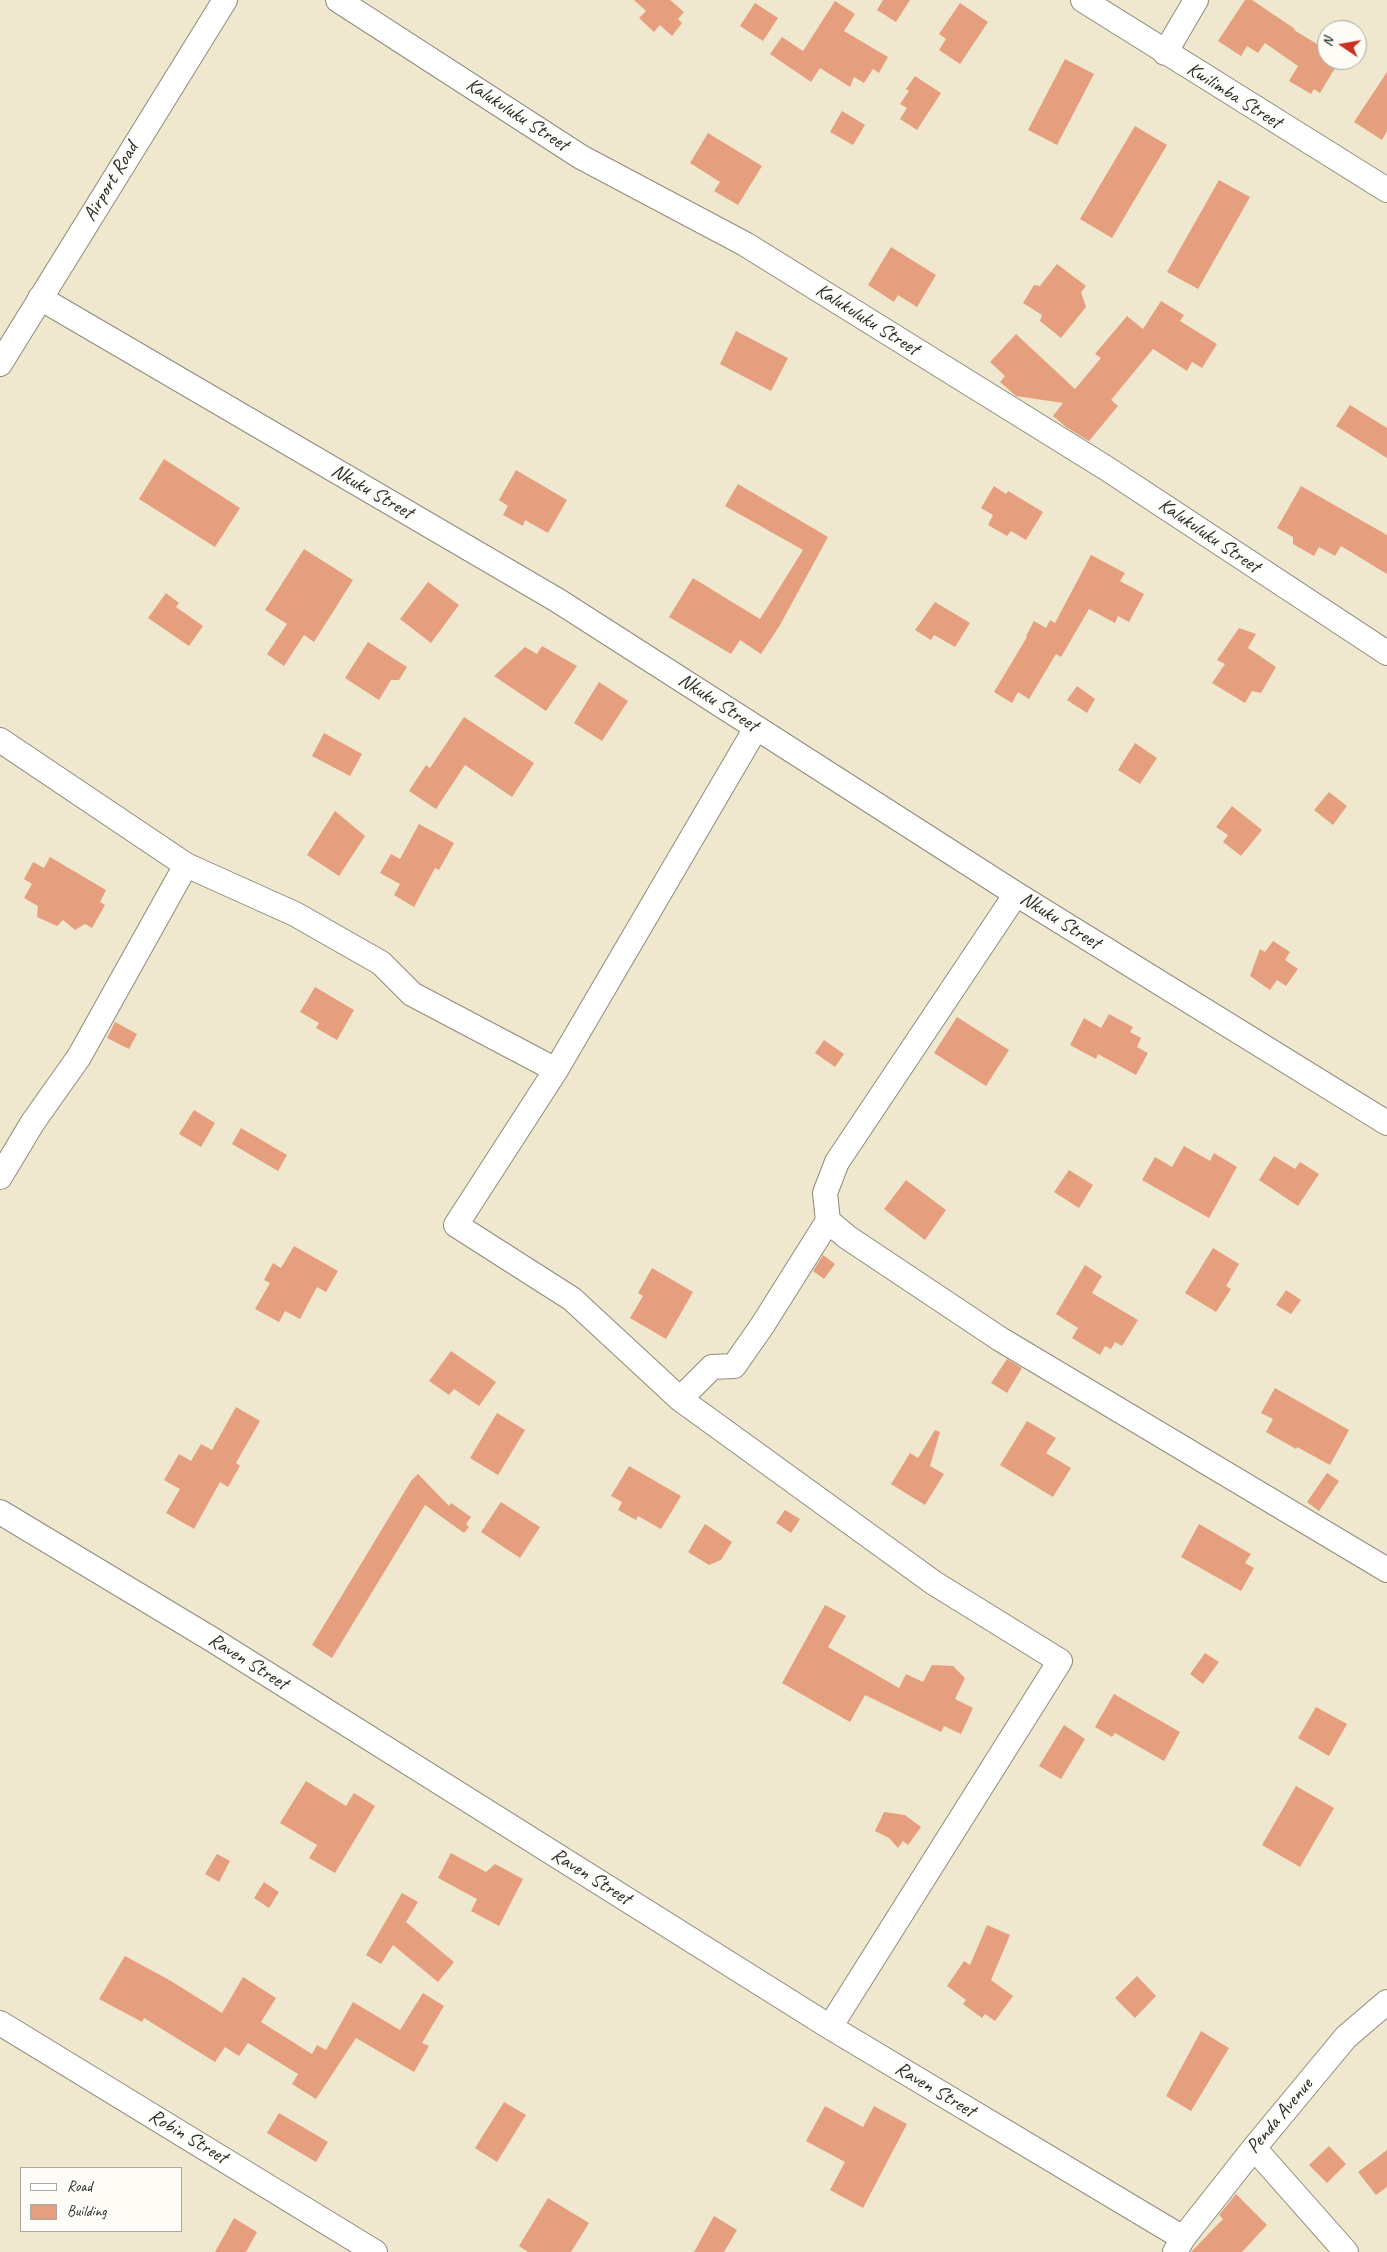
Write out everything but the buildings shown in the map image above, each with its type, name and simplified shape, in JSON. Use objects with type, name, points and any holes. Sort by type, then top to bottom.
[{"type":"street","name":"Airport Road","points":[[0,364],[224,0]]},
{"type":"street","name":"Kalukuluku Street","points":[[338,0],[581,157],[745,244],[1106,468],[1387,653]]},
{"type":"street","name":"Kwilimba Street","points":[[1083,0],[1387,190]]},
{"type":"street","points":[[1166,53],[1196,0]]},
{"type":"street","name":"Nkuku Street","points":[[40,298],[557,600],[1016,894],[1387,1123]]},
{"type":"street","points":[[756,728],[556,1070],[456,1225],[572,1299],[680,1399],[934,1583],[1060,1662],[830,2027]]},
{"type":"street","points":[[0,740],[186,865],[295,914],[381,963],[412,994],[556,1070]]},
{"type":"street","points":[[0,1177],[33,1122],[79,1057],[186,865]]},
{"type":"street","points":[[680,1399],[712,1367],[734,1366],[762,1326],[828,1221],[826,1192],[837,1162],[1016,894]]},
{"type":"street","points":[[828,1221],[847,1237],[1000,1339],[1387,1570]]},
{"type":"street","name":"Raven Street","points":[[0,1512],[213,1640],[1179,2245]]},
{"type":"street","name":"Penda Avenue","points":[[1179,2245],[1254,2148],[1346,2037],[1387,2002]]},
{"type":"street","name":"Robin Street","points":[[0,2023],[375,2252]]},
{"type":"street","points":[[1254,2148],[1346,2252]]}]
